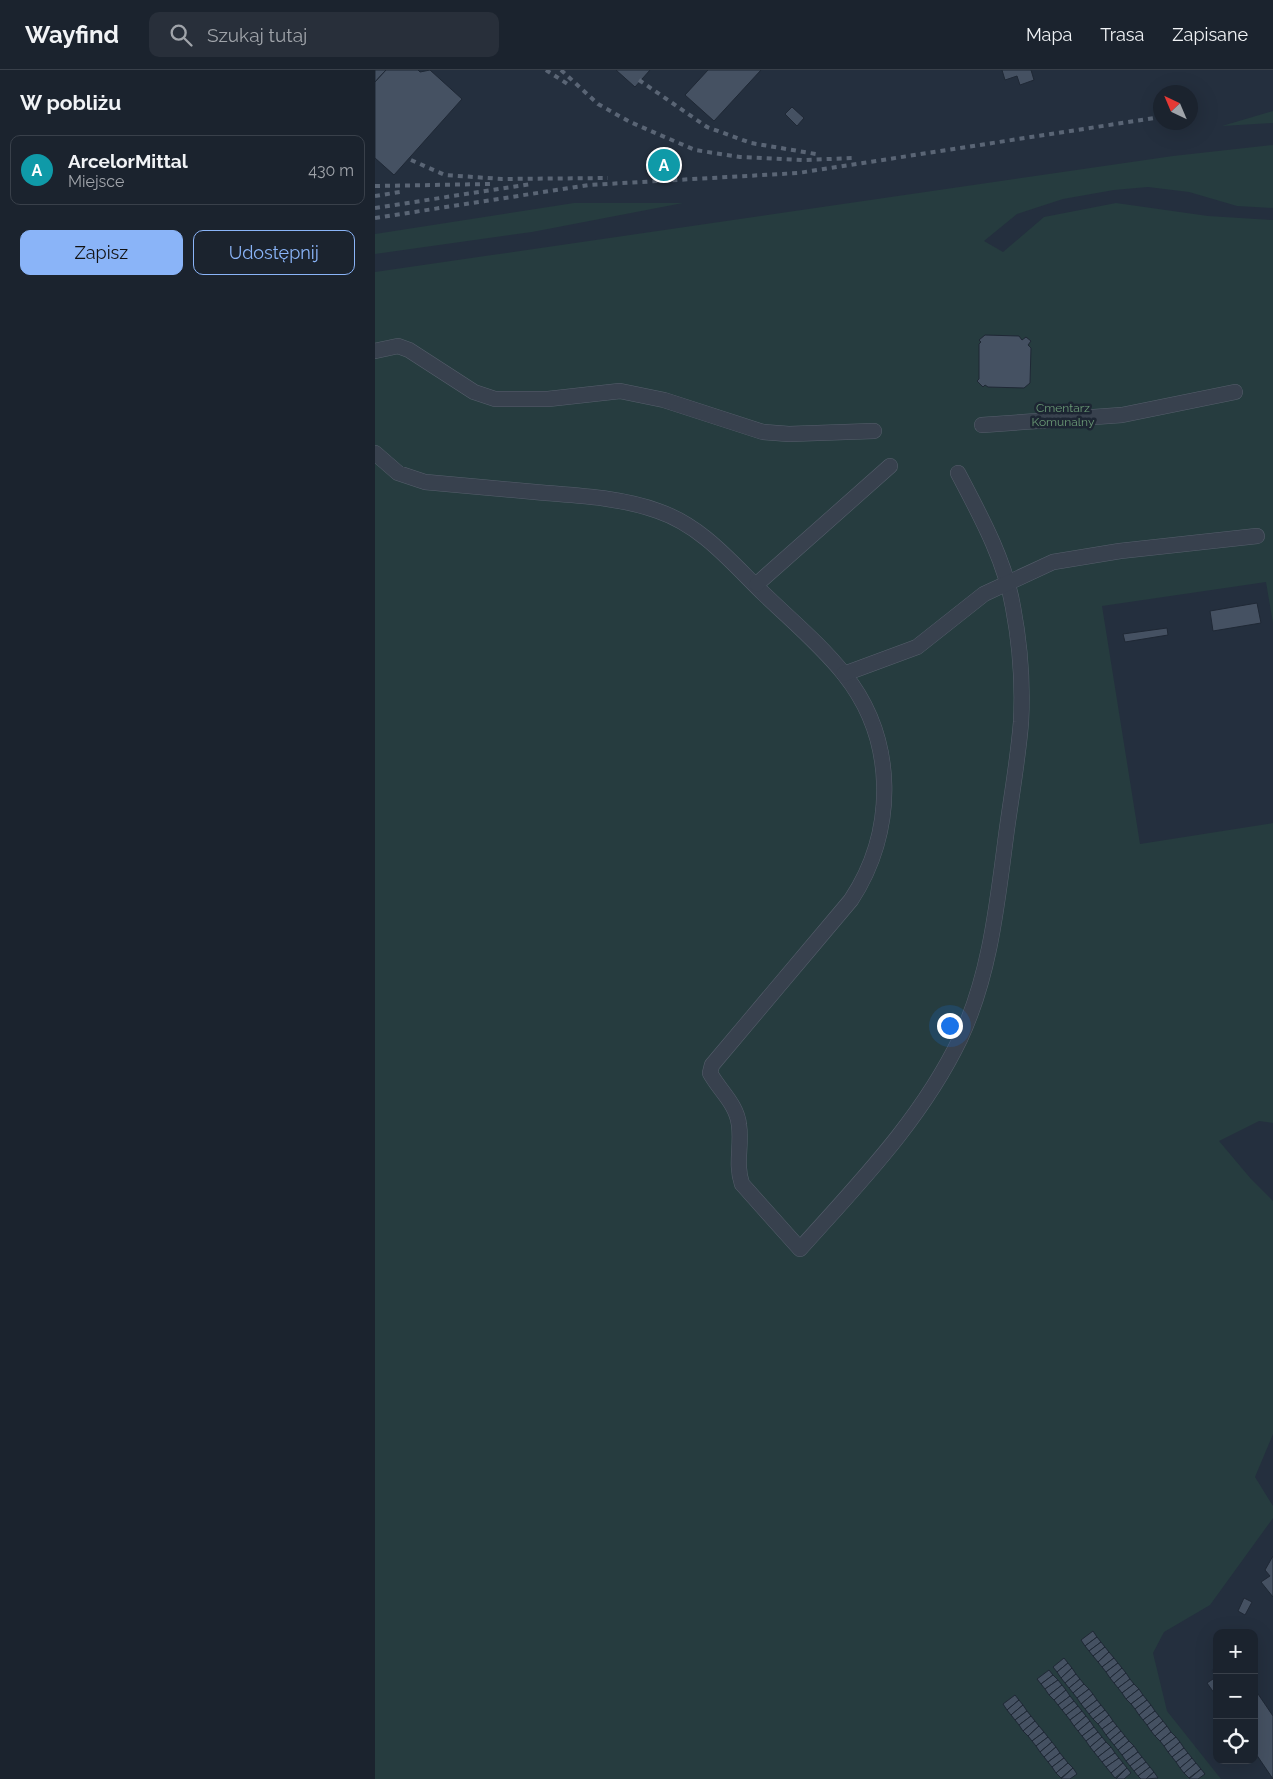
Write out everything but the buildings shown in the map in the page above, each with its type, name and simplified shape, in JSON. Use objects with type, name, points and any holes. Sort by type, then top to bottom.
[{"type":"street","points":[[375,352],[398,346],[409,350],[474,392],[495,399],[548,399],[620,391],[664,400],[763,432],[789,434],[874,430]]},
{"type":"street","points":[[982,425],[1122,416],[1179,406],[1235,392]]},
{"type":"street","points":[[375,453],[398,473],[425,482],[625,502],[659,511],[695,528],[844,674],[873,727],[881,756],[885,802],[882,830],[874,858],[864,882],[851,900],[712,1065],[710,1073],[730,1101],[738,1119],[739,1175],[742,1184],[800,1249],[890,1149],[912,1119],[959,1040],[985,970],[993,935],[1021,722],[1018,645],[1013,606],[1007,582],[995,549],[958,473]]},
{"type":"street","points":[[757,584],[890,466]]},
{"type":"street","points":[[844,674],[917,647],[959,611],[984,594],[1053,562],[1081,556],[1257,536]]},
{"type":"green space","points":[[1273,111],[1273,123],[1222,126]]},
{"type":"green space","name":"Cmentarz Komunalny","points":[[1273,145],[1273,208],[1237,206],[1189,192],[1148,187],[1114,190],[1063,199],[1017,214],[984,241],[1003,252],[1044,217],[1116,203],[1208,216],[1273,220],[1273,623],[1266,582],[1102,606],[1140,844],[1273,823],[1273,1123],[1259,1121],[1219,1141],[1251,1179],[1273,1201],[1273,1434],[1255,1477],[1273,1506],[1273,1518],[1210,1605],[1164,1632],[1153,1653],[1167,1711],[1221,1779],[375,1779],[375,272],[1173,156]]},
{"type":"green space","points":[[574,203],[683,203],[532,232],[375,254],[375,234]]},
{"type":"railway","points":[[546,70],[569,85]]},
{"type":"railway","points":[[561,70],[598,104],[630,122],[695,150],[740,157],[804,160],[854,158]]},
{"type":"railway","points":[[639,80],[707,127],[751,143],[816,154]]},
{"type":"railway","points":[[375,218],[589,185],[798,173],[1153,118]]},
{"type":"railway","points":[[411,160],[445,175],[502,179],[608,178]]},
{"type":"railway","points":[[375,186],[490,184]]},
{"type":"railway","points":[[375,208],[531,184]]},
{"type":"railway","points":[[375,196],[400,192]]},
{"type":"place","name":"ArcelorMittal","points":[[664,165]]}]
